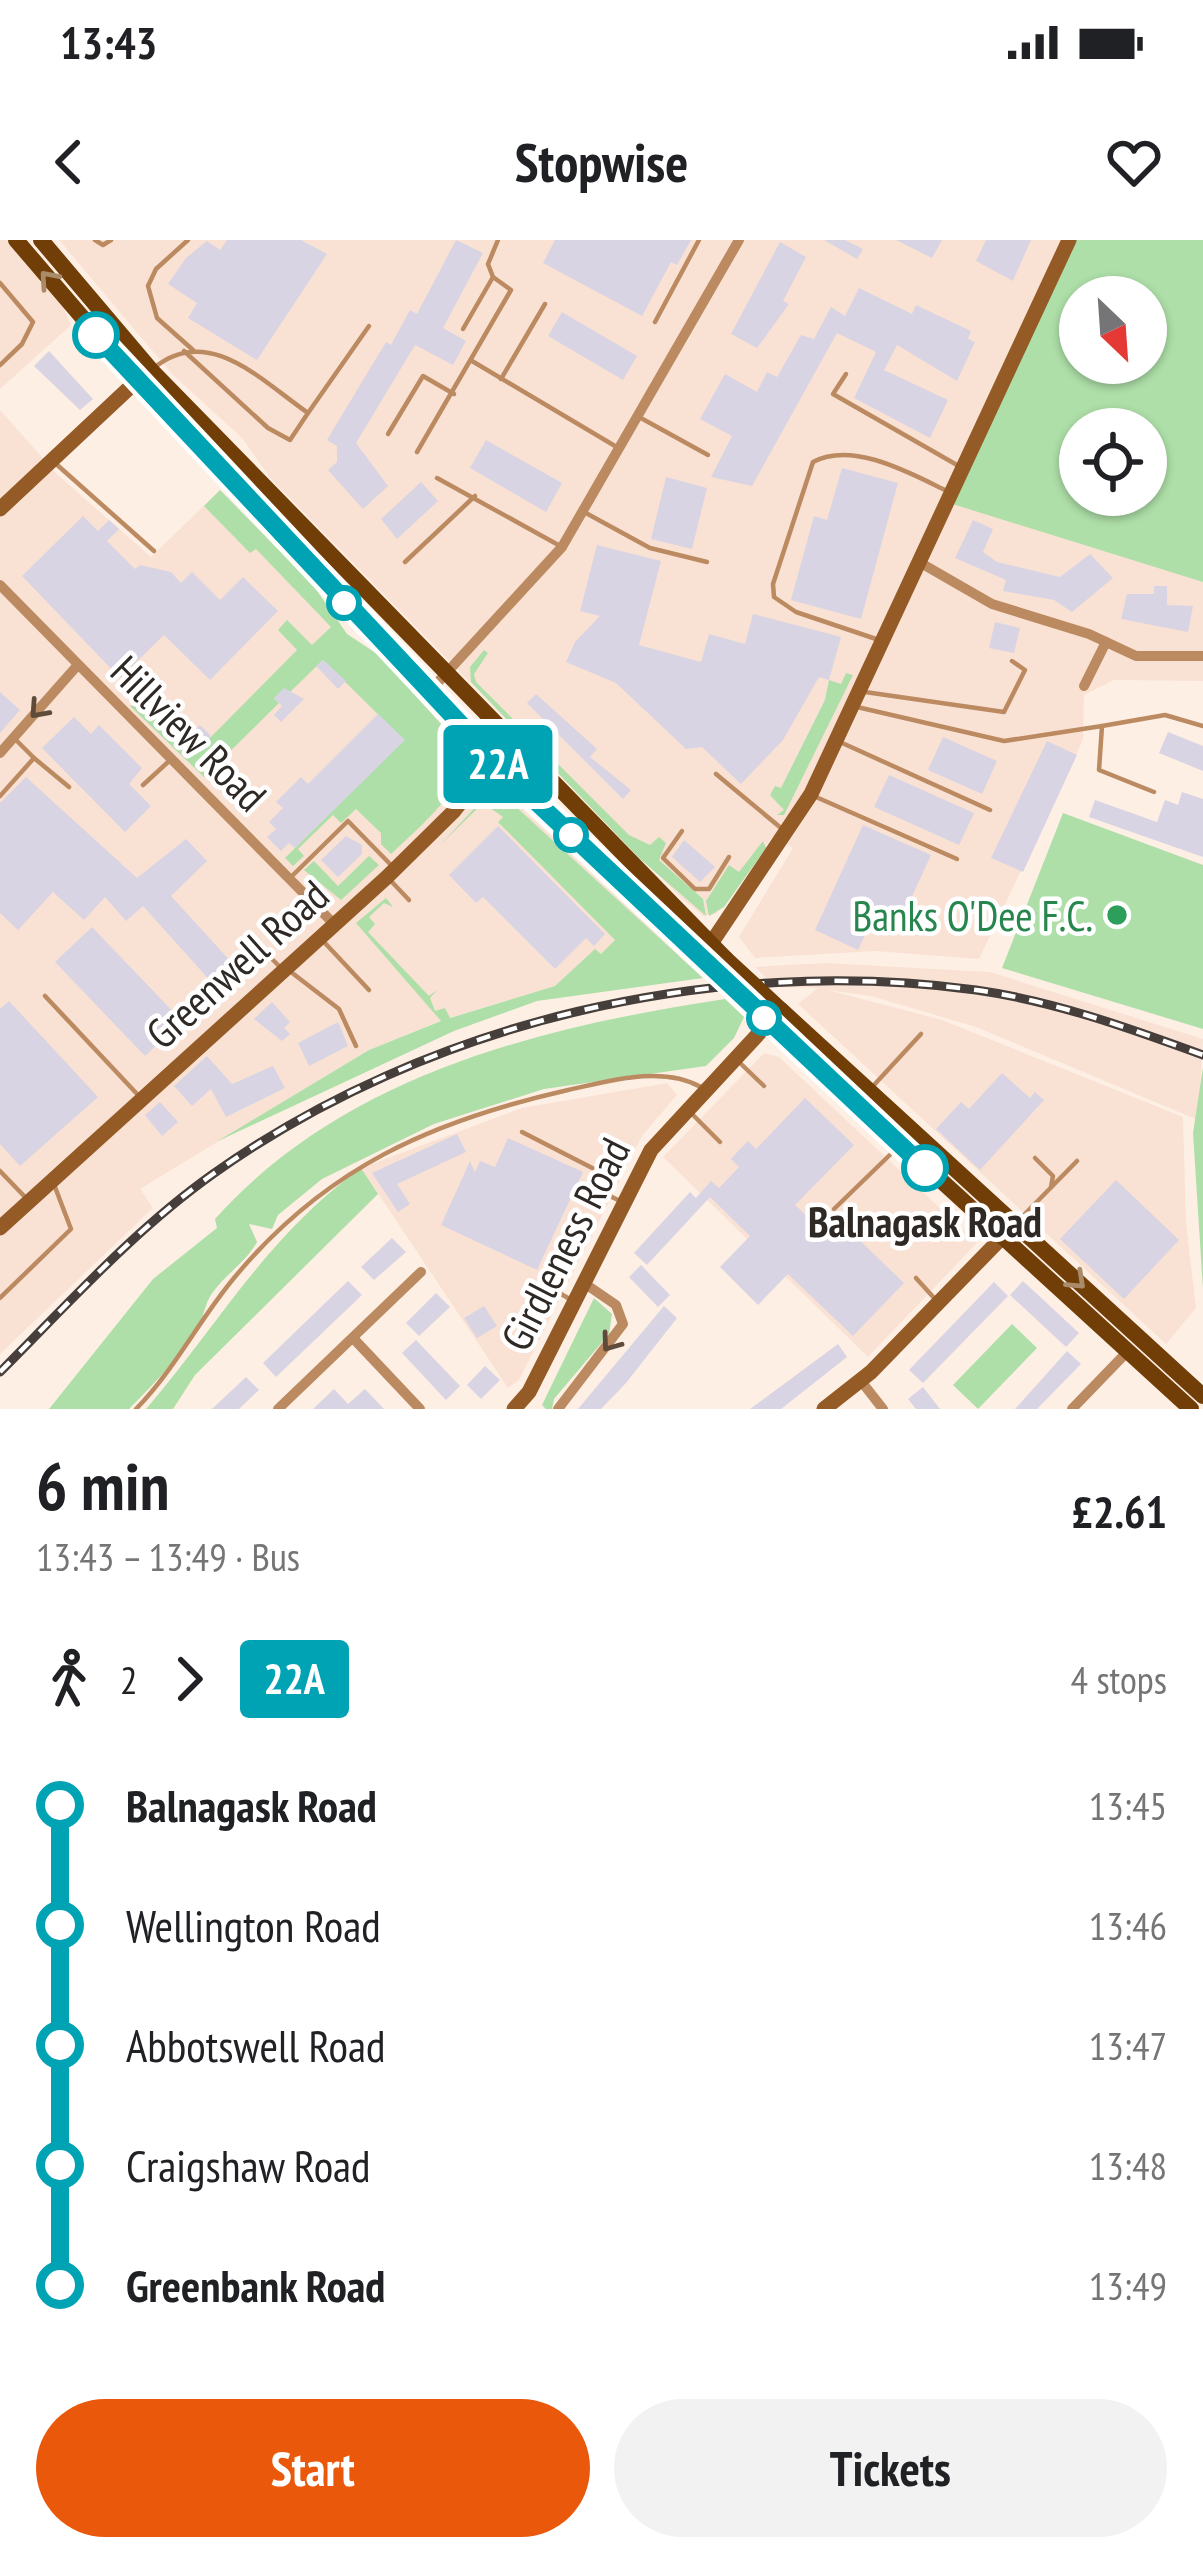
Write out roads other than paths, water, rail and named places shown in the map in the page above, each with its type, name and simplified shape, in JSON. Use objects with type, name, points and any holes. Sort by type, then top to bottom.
[{"type":"main road","points":[[16,240],[428,693],[493,759],[712,957]]},
{"type":"main road","points":[[41,240],[143,375],[445,675],[771,1016],[1000,1238],[1203,1396]]},
{"type":"main road","points":[[771,1016],[870,1090],[1015,1224],[1191,1409]]},
{"type":"street","points":[[428,693],[562,547],[739,240]]},
{"type":"street","points":[[712,957],[811,794],[1070,240]]},
{"type":"street","points":[[0,509],[143,375]]},
{"type":"street","points":[[919,562],[992,604],[1136,656],[1203,656]]},
{"type":"street","name":"Hillview Road","points":[[0,586],[168,762],[335,925]]},
{"type":"street","points":[[1084,686],[1106,642]]},
{"type":"street","points":[[0,753],[76,667]]},
{"type":"street","name":"Greenwell Road","points":[[0,1228],[391,873],[453,812],[509,741]]},
{"type":"street","name":"Girdleness Road","points":[[517,1408],[651,1150],[771,1016]]},
{"type":"street","points":[[824,1409],[861,1381],[1015,1224]]},
{"type":"street","points":[[278,1409],[422,1272]]},
{"type":"street","points":[[558,1409],[623,1324],[616,1306],[584,1283]]},
{"type":"street","points":[[353,1338],[420,1409]]},
{"type":"street","points":[[1072,1409],[1134,1345]]},
{"type":"street","points":[[861,1381],[883,1409]]},
{"type":"lane","points":[[95,240],[103,245],[111,240]]},
{"type":"lane","points":[[188,240],[156,269],[148,286],[157,318],[194,350]]},
{"type":"lane","points":[[417,452],[511,290],[493,277],[488,264],[498,240]]},
{"type":"lane","points":[[655,322],[699,240]]},
{"type":"lane","points":[[463,328],[493,277]]},
{"type":"lane","points":[[0,283],[33,322],[22,344],[0,365]]},
{"type":"lane","points":[[501,379],[545,304]]},
{"type":"lane","points":[[184,351],[268,428],[290,440],[369,326]]},
{"type":"lane","points":[[143,375],[172,352],[223,354],[308,413]]},
{"type":"lane","points":[[472,361],[620,449]]},
{"type":"lane","points":[[845,374],[833,394],[962,468]]},
{"type":"lane","points":[[388,434],[423,376],[454,394]]},
{"type":"lane","points":[[639,417],[707,455]]},
{"type":"lane","points":[[882,640],[796,612],[774,597],[773,584],[813,462],[826,455],[859,456],[950,493]]},
{"type":"lane","points":[[51,460],[154,551]]},
{"type":"lane","points":[[437,478],[562,547]]},
{"type":"lane","points":[[405,562],[475,496]]},
{"type":"lane","points":[[584,512],[650,548],[707,562]]},
{"type":"lane","points":[[855,697],[1004,712],[1025,670],[1012,661]]},
{"type":"lane","points":[[855,697],[1004,742],[1165,715],[1203,726]]},
{"type":"lane","points":[[1102,726],[1099,770],[1154,792]]},
{"type":"lane","points":[[14,737],[69,787]]},
{"type":"lane","points":[[834,740],[990,810]]},
{"type":"lane","points":[[0,796],[34,758]]},
{"type":"lane","points":[[143,785],[168,762]]},
{"type":"lane","points":[[716,774],[789,832]]},
{"type":"lane","points":[[811,794],[957,859]]},
{"type":"lane","points":[[289,879],[348,821],[409,900]]},
{"type":"lane","points":[[682,832],[663,858],[695,889],[711,887],[729,857]]},
{"type":"lane","points":[[320,938],[369,990]]},
{"type":"lane","points":[[261,948],[339,1009],[356,1046]]},
{"type":"lane","points":[[45,996],[142,1099]]},
{"type":"lane","points":[[870,1090],[921,1034]]},
{"type":"lane","points":[[735,1058],[764,1087]]},
{"type":"lane","points":[[136,1409],[267,1239],[303,1204],[386,1151],[464,1116],[619,1079],[668,1076],[706,1090]]},
{"type":"lane","points":[[687,1110],[720,1142]]},
{"type":"lane","points":[[521,1132],[602,1173],[594,1188],[623,1202]]},
{"type":"lane","points":[[834,1209],[901,1144]]},
{"type":"lane","points":[[1035,1158],[1053,1176],[1051,1187]]},
{"type":"lane","points":[[1015,1224],[1077,1161]]},
{"type":"lane","points":[[0,1171],[30,1202]]},
{"type":"lane","points":[[0,1298],[71,1228],[53,1182]]},
{"type":"lane","points":[[916,1277],[939,1303]]},
{"type":"lane","points":[[548,1286],[574,1302]]},
{"type":"railway","points":[[0,1372],[156,1219],[213,1174],[297,1121],[386,1076],[480,1039],[577,1011],[677,992],[777,982],[877,982],[976,990],[1034,1001],[1203,1055]]},
{"type":"place","name":"Banks O'Dee F.C.","points":[[1117,915]]},
{"type":"place","name":"Balnagask Road","points":[[925,1168]]}]
